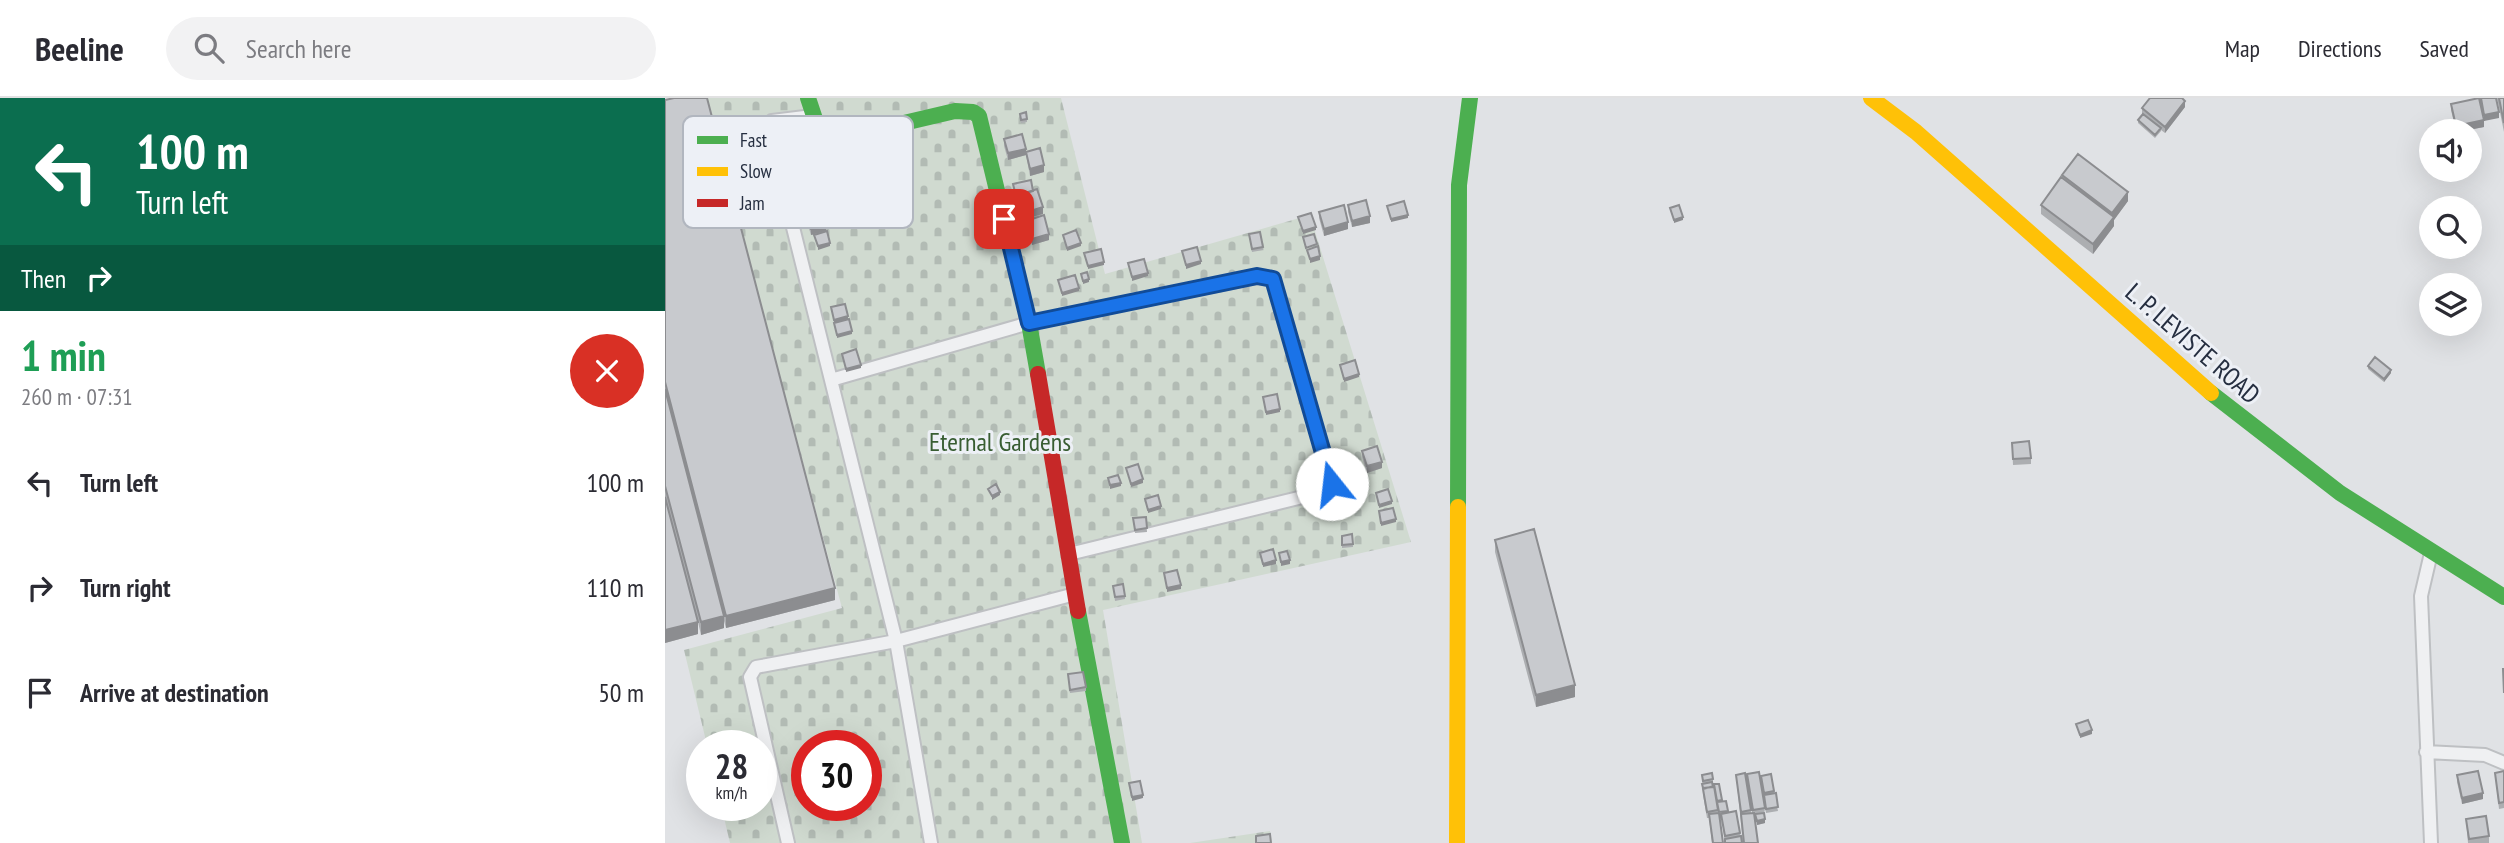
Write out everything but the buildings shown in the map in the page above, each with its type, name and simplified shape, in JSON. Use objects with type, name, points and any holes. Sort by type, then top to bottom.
[{"type":"street","points":[[809,98],[813,116]]},
{"type":"street","points":[[1458,843],[1459,185],[1470,98]]},
{"type":"street","name":"L. P. LEVISTE ROAD","points":[[1871,98],[1916,132],[2205,387],[2289,456],[2431,554],[2504,597]]},
{"type":"street","points":[[913,117],[954,105],[979,116],[1029,323],[1075,594],[1122,843]]},
{"type":"street","points":[[793,228],[896,641],[931,843]]},
{"type":"street","points":[[831,380],[1029,323],[1257,276],[1273,279],[1332,484],[1319,493],[1069,554]]},
{"type":"street","points":[[2431,554],[2421,596],[2431,843]]},
{"type":"street","points":[[788,843],[750,677],[756,667],[896,641],[1075,594]]},
{"type":"street","points":[[2426,752],[2485,755],[2504,763]]},
{"type":"green space","name":"Eternal Gardens","points":[[705,98],[1061,98],[1105,274],[1310,215],[1411,542],[1103,610],[1142,843],[730,843],[725,821],[777,821],[777,730],[703,730],[684,650],[842,608],[740,228],[913,228],[913,116],[710,116]]},
{"type":"green space","points":[[1270,831],[1272,843],[1190,843]]},
{"type":"traffic: fast","points":[[808,98],[814,116]]},
{"type":"traffic: fast","points":[[1458,507],[1459,185],[1470,98]]},
{"type":"traffic: fast","points":[[913,121],[955,111],[973,112],[979,116],[1029,323],[1038,374]]},
{"type":"traffic: fast","points":[[2211,393],[2340,493],[2504,597]]},
{"type":"traffic: fast","points":[[1078,611],[1122,843]]},
{"type":"traffic: slow","points":[[1871,98],[1916,132],[2211,393]]},
{"type":"traffic: slow","points":[[1457,843],[1458,507]]},
{"type":"traffic: jam","points":[[1038,374],[1078,611]]},
{"type":"route","points":[[1004,219],[1029,323],[1257,276],[1273,279],[1332,484]]}]
